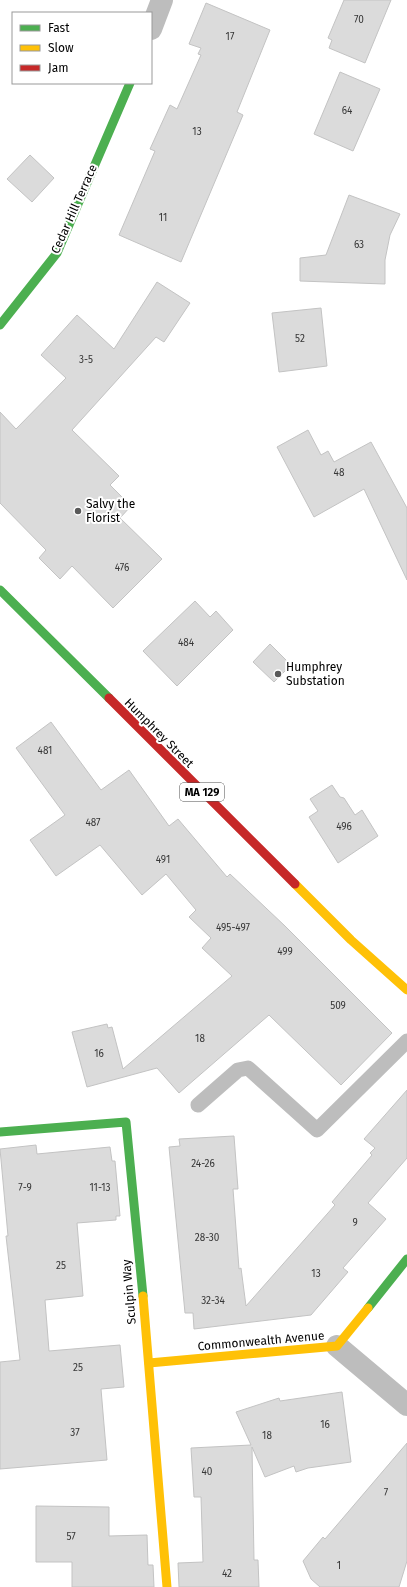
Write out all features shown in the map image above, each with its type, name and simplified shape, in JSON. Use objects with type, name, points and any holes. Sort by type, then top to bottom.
[{"type":"street","points":[[152,26],[162,0]]},
{"type":"street","name":"Cedar Hill Terrace","points":[[0,324],[57,253],[130,84]]},
{"type":"street","name":"Humphrey Street","points":[[0,590],[346,934],[407,990]]},
{"type":"street","name":"Sculpin Way","points":[[0,1132],[126,1122],[149,1363],[167,1587]]},
{"type":"street","name":"Commonwealth Avenue","points":[[149,1363],[337,1346],[407,1259]]},
{"type":"street","points":[[337,1346],[407,1405]]},
{"type":"lane","points":[[198,1104],[238,1070],[248,1068],[317,1130],[407,1041]]},
{"type":"building","points":[[344,0],[391,0],[365,63],[329,48],[332,40],[328,38]]},
{"type":"building","points":[[206,3],[270,30],[237,112],[243,115],[181,262],[119,235],[155,151],[150,149],[170,105],[177,109],[201,55],[198,54],[201,48],[189,44]]},
{"type":"building","points":[[340,72],[380,89],[353,151],[314,134]]},
{"type":"building","points":[[30,155],[54,178],[32,202],[7,179]]},
{"type":"building","points":[[349,195],[400,214],[390,235],[385,260],[385,284],[300,281],[300,258],[326,255]]},
{"type":"building","points":[[157,282],[190,303],[164,342],[156,337],[72,430],[119,476],[110,485],[131,506],[120,518],[162,559],[113,608],[72,566],[60,579],[39,558],[46,550],[0,503],[0,412],[16,429],[66,378],[41,355],[77,315],[114,349]]},
{"type":"building","points":[[321,308],[327,366],[279,372],[272,313]]},
{"type":"building","points":[[308,430],[321,455],[328,451],[334,462],[371,442],[407,508],[407,580],[364,489],[314,517],[277,447]]},
{"type":"building","points":[[195,601],[210,617],[216,611],[233,630],[177,686],[143,651]]},
{"type":"building","name":"Humphrey Substation","points":[[270,644],[291,665],[274,682],[253,662]]},
{"type":"building","points":[[51,722],[101,790],[129,770],[169,826],[178,819],[227,877],[230,874],[285,926],[392,1033],[341,1085],[269,1015],[179,1093],[157,1068],[87,1087],[72,1032],[107,1024],[108,1028],[112,1027],[123,1069],[232,976],[202,948],[211,938],[189,917],[196,910],[166,874],[142,895],[100,845],[56,876],[30,840],[65,815],[16,748]]},
{"type":"building","points":[[332,785],[340,797],[344,798],[355,815],[362,810],[378,836],[338,863],[309,817],[318,811],[310,799]]},
{"type":"building","points":[[407,1090],[407,1158],[368,1203],[386,1219],[343,1268],[348,1272],[311,1315],[194,1329],[193,1313],[185,1313],[169,1147],[180,1146],[179,1139],[234,1136],[238,1189],[233,1189],[239,1269],[241,1268],[246,1306],[335,1205],[332,1202],[372,1155],[370,1153],[375,1148],[364,1139]]},
{"type":"building","points":[[36,1145],[37,1154],[110,1147],[112,1161],[115,1161],[120,1216],[116,1216],[116,1220],[77,1223],[83,1296],[45,1300],[49,1351],[120,1345],[124,1387],[101,1389],[107,1460],[0,1469],[0,1362],[20,1360],[6,1236],[8,1236],[0,1149]]},
{"type":"building","points":[[342,1392],[351,1462],[308,1468],[296,1472],[294,1466],[265,1477],[252,1447],[254,1560],[258,1560],[259,1587],[179,1587],[178,1563],[203,1562],[201,1497],[194,1497],[191,1448],[251,1445],[236,1412],[279,1398],[280,1401]]},
{"type":"building","points":[[407,1443],[407,1561],[399,1587],[320,1587],[311,1579],[303,1561],[323,1537],[325,1539]]},
{"type":"building","points":[[36,1506],[109,1507],[109,1536],[147,1535],[148,1565],[153,1565],[154,1587],[72,1587],[72,1562],[36,1562]]},
{"type":"traffic: fast","points":[[0,325],[57,253],[130,84]]},
{"type":"traffic: fast","points":[[0,590],[109,698]]},
{"type":"traffic: fast","points":[[0,1132],[126,1122],[143,1296]]},
{"type":"traffic: fast","points":[[368,1308],[407,1259]]},
{"type":"traffic: slow","points":[[295,884],[351,940],[407,990]]},
{"type":"traffic: slow","points":[[143,1296],[167,1587]]},
{"type":"traffic: slow","points":[[149,1363],[337,1346],[368,1308]]},
{"type":"traffic: jam","points":[[109,698],[295,884]]},
{"type":"place","name":"Salvy the Florist","points":[[78,511]]},
{"type":"place","name":"Humphrey Substation","points":[[278,674]]}]
